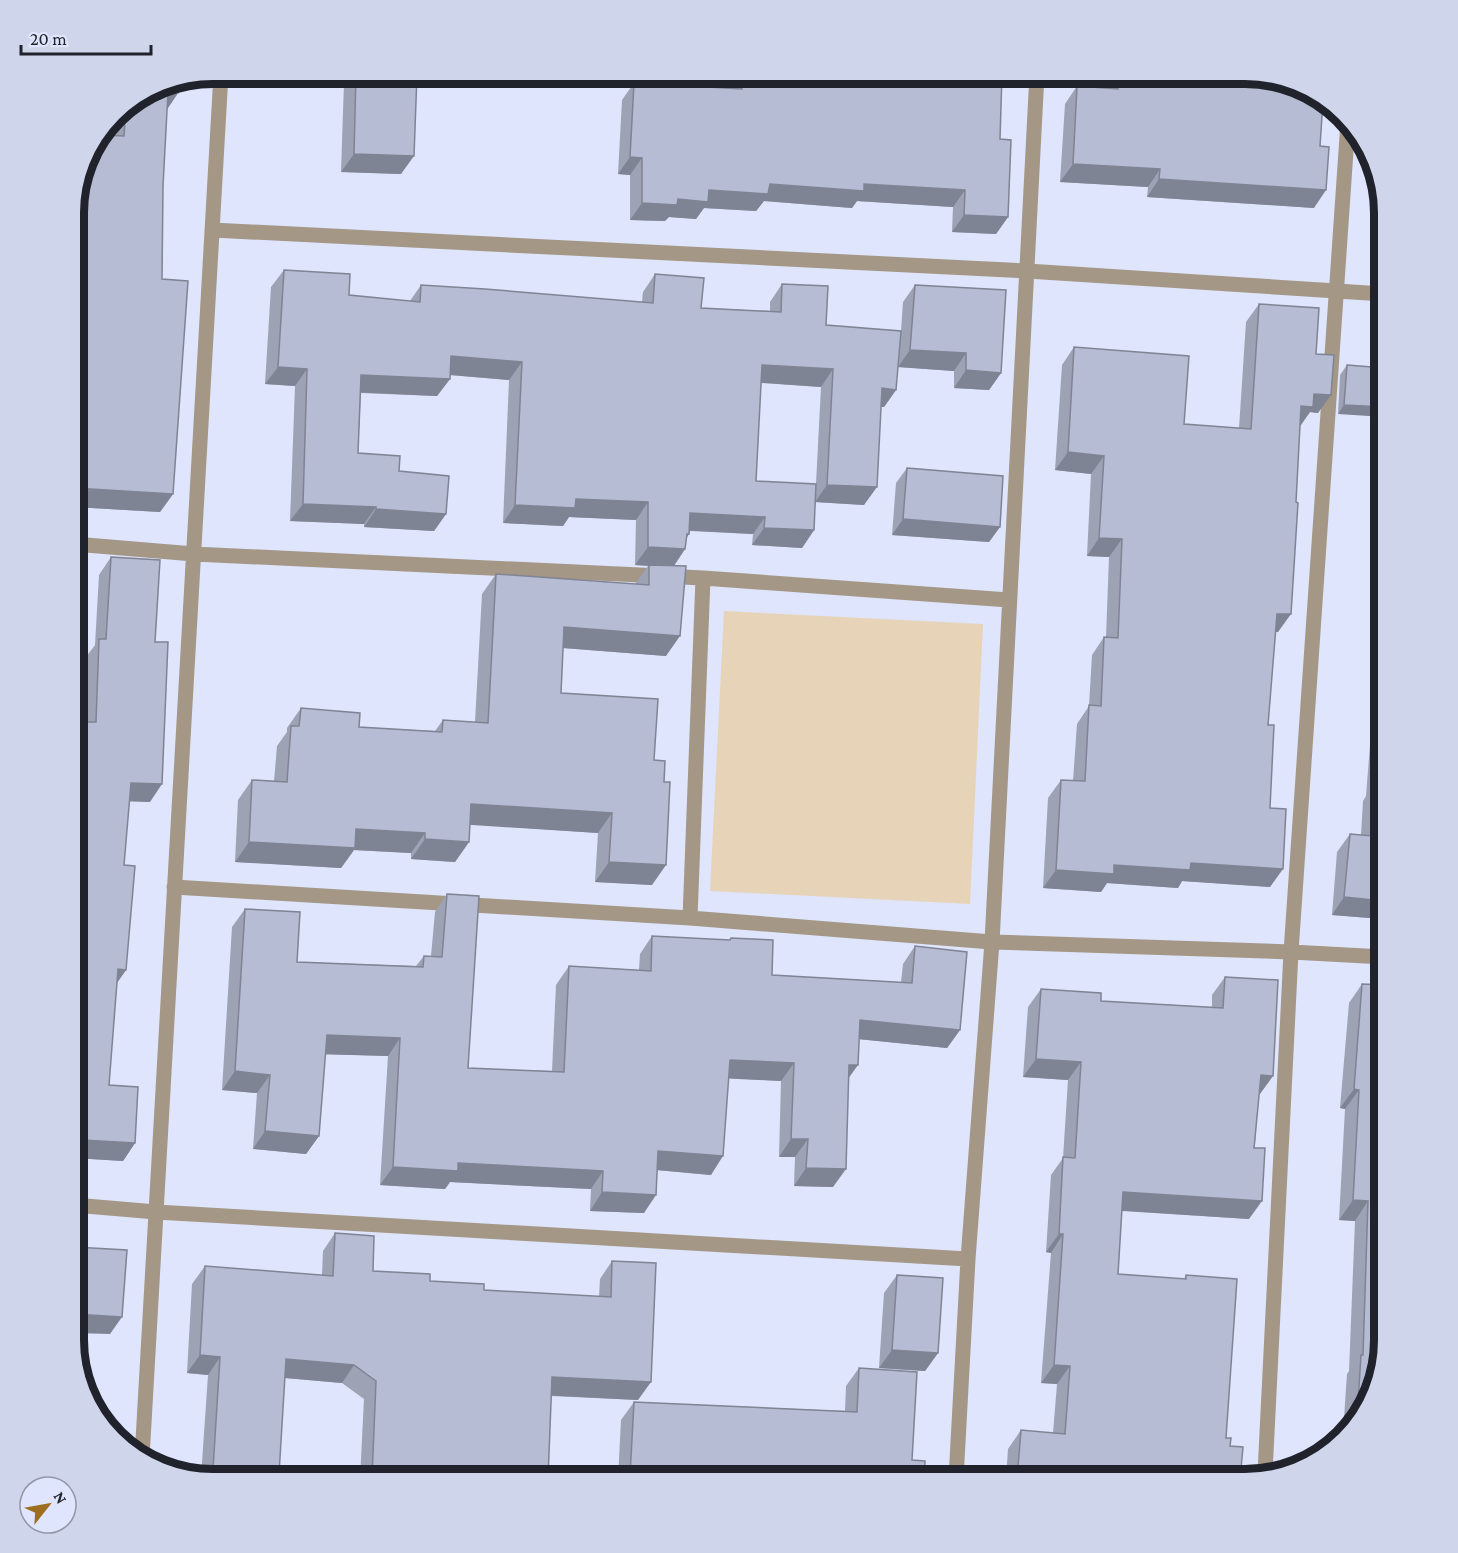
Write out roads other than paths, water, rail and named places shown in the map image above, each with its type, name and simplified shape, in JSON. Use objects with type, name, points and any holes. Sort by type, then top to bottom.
[{"type":"street","points":[[143,1448],[220,84]]},
{"type":"street","points":[[958,1469],[968,1259],[992,942],[1037,84]]},
{"type":"street","points":[[1265,1468],[1291,952],[1347,135]]},
{"type":"street","points":[[212,230],[1027,271],[1374,293]]},
{"type":"street","points":[[84,545],[194,554],[703,578],[1009,600]]},
{"type":"street","points":[[690,918],[703,578]]},
{"type":"street","points":[[174,887],[690,918],[992,942],[1374,956]]},
{"type":"street","points":[[84,1206],[156,1212],[968,1259]]}]
